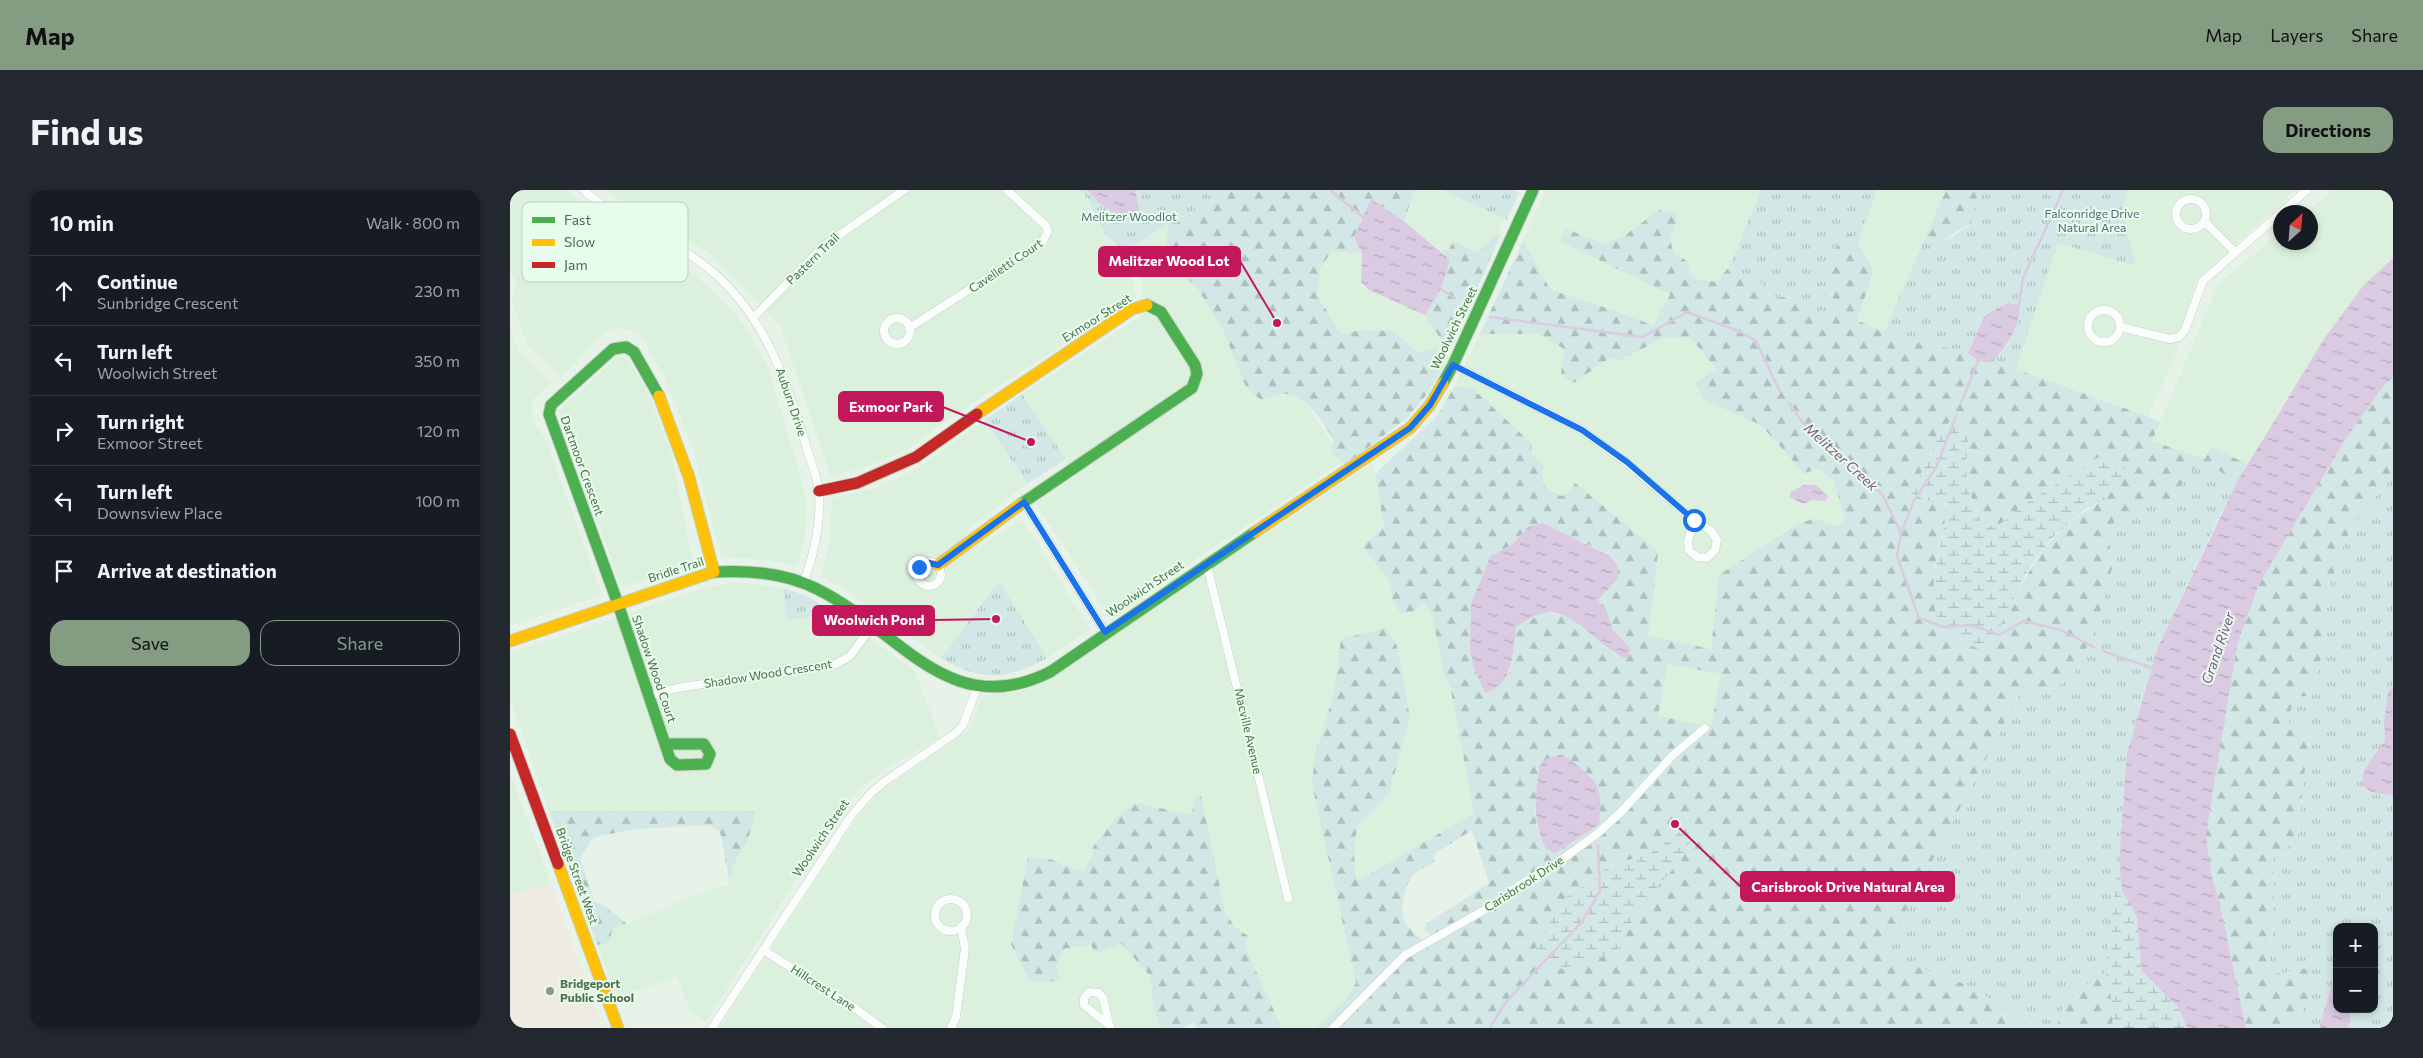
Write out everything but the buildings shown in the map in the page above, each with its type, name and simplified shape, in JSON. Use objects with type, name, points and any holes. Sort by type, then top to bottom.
[{"type":"street","name":"Auburn Drive","points":[[584,190],[599,202]]},
{"type":"street","name":"Pastern Trail","points":[[753,318],[825,245],[904,190]]},
{"type":"street","name":"Cavelletti Court","points":[[909,328],[1018,258],[1047,237],[1048,231],[1046,226],[1007,190]]},
{"type":"street","name":"Woolwich Street","points":[[712,1028],[851,816],[870,793],[963,726],[977,688],[1002,688],[1036,678],[1053,670],[1105,632],[1410,428],[1430,405],[1453,365],[1533,190]]},
{"type":"street","points":[[2120,327],[2170,339],[2180,337],[2185,330],[2203,280],[2307,190]]},
{"type":"street","points":[[2204,222],[2195,228],[2184,227],[2177,220],[2177,206],[2188,198],[2198,200],[2205,208],[2204,222],[2234,252]]},
{"type":"street","name":"Auburn Drive","points":[[688,254],[709,269],[753,318],[770,346],[786,381],[819,491],[817,538],[804,582]]},
{"type":"street","name":"Exmoor Street","points":[[819,491],[858,483],[916,457],[1132,309],[1146,304],[1154,306],[1161,312],[1195,365],[1197,374],[1192,388],[1024,502]]},
{"type":"street","points":[[2104,310],[2114,313],[2120,327],[2117,337],[2113,340],[2102,342],[2093,338],[2088,328],[2090,318],[2104,310]]},
{"type":"street","name":"Dartmoor Crescent","points":[[618,604],[548,414],[551,405],[613,349],[626,347],[634,352],[664,404],[690,477],[714,572]]},
{"type":"street","points":[[1453,365],[1582,430],[1627,462],[1694,520],[1712,531],[1717,540],[1715,550],[1707,558],[1697,557],[1689,550],[1688,541],[1694,520]]},
{"type":"street","points":[[938,565],[1024,502],[1105,632]]},
{"type":"street","name":"Macville Avenue","points":[[1207,565],[1288,898]]},
{"type":"street","name":"Bridle Trail","points":[[510,641],[714,572],[743,571],[776,574],[804,582],[830,596],[931,667],[977,688]]},
{"type":"street","name":"Shadow Wood Court","points":[[618,604],[665,744]]},
{"type":"street","name":"Shadow Wood Crescent","points":[[649,696],[677,688],[836,664],[850,656],[872,626]]},
{"type":"street","name":"Carisbrook Drive","points":[[1333,1028],[1405,955],[1495,904],[1597,834],[1621,812],[1674,755],[1705,728]]},
{"type":"street","name":"Bridge Street West","points":[[510,734],[618,1028]]},
{"type":"street","points":[[951,1028],[956,1018],[965,949],[960,928],[967,914],[963,905],[949,899],[940,903],[935,913],[935,918],[940,928],[950,931],[960,928]]},
{"type":"street","name":"Hillcrest Lane","points":[[763,950],[856,1009],[882,1028]]},
{"type":"shaded area","points":[[510,190],[569,190],[579,202],[522,202],[522,282],[688,282],[688,271],[697,277],[737,315],[767,365],[805,492],[806,525],[803,545],[796,566],[768,560],[721,557],[694,451],[663,374],[639,333],[619,327],[604,333],[561,377],[527,345],[512,301],[517,283],[510,270]]},
{"type":"shaded area","points":[[604,190],[1079,190],[1088,199],[1105,234],[1128,258],[1136,298],[957,413],[909,448],[872,465],[831,477],[780,326],[711,254],[688,240],[688,202],[624,202]]},
{"type":"shaded area","points":[[1415,190],[1442,190],[1504,219],[1497,235],[1477,252],[1454,241],[1449,249],[1441,251],[1404,221]]},
{"type":"shaded area","points":[[1546,190],[1761,190],[1729,267],[1716,282],[1692,278],[1687,261],[1674,253],[1670,240],[1677,221],[1659,210],[1624,236],[1605,244],[1561,241],[1670,296],[1653,326],[1624,313],[1595,306],[1550,289],[1523,241]]},
{"type":"shaded area","points":[[1877,190],[1946,190],[1884,332],[1857,319],[1874,270],[1857,246]]},
{"type":"shaded area","points":[[2128,190],[2296,190],[2279,205],[2273,205],[2273,211],[2196,280],[2177,352],[2148,416],[2016,369],[2058,243],[2135,265],[2122,209]]},
{"type":"shaded area","points":[[2334,190],[2393,190],[2393,258],[2387,262],[2281,407],[2247,464],[2212,447],[2205,460],[2152,441],[2219,283],[2273,239],[2273,250],[2318,250],[2318,205],[2315,205]]},
{"type":"shaded area","points":[[1168,224],[1276,391],[1292,382],[1344,461],[1109,617],[1036,503],[1077,476],[1022,394],[1144,314],[1143,294],[1134,245]]},
{"type":"shaded area","points":[[1331,252],[1362,253],[1361,282],[1369,290],[1425,315],[1444,344],[1449,344],[1443,357],[1436,349],[1417,352],[1394,331],[1361,330],[1341,334],[1318,296],[1320,269]]},
{"type":"shaded area","points":[[510,328],[520,353],[551,383],[533,399],[532,419],[546,440],[602,595],[510,626]]},
{"type":"shaded area","points":[[1480,334],[1539,334],[1564,349],[1561,375],[1574,383],[1608,359],[1621,360],[1665,337],[1690,337],[1718,370],[1704,400],[1761,424],[1833,480],[1845,517],[1841,524],[1836,526],[1816,518],[1711,650],[1647,636],[1658,554],[1654,547],[1575,483],[1568,493],[1561,496],[1549,491],[1544,486],[1542,474],[1441,409]]},
{"type":"shaded area","points":[[618,356],[627,359],[645,386],[670,449],[694,565],[621,587],[559,411]]},
{"type":"shaded area","points":[[985,420],[1027,484],[969,528],[980,546],[1022,519],[1090,629],[1047,658],[998,581],[941,658],[841,587],[820,576],[830,544],[832,498],[876,488],[918,468]]},
{"type":"shaded area","points":[[1372,463],[1384,526],[1362,547],[1390,581],[1392,599],[1416,610],[1425,603],[1433,619],[1444,675],[1450,686],[1474,813],[1358,882],[1355,872],[1354,852],[1357,826],[1389,794],[1410,717],[1397,646],[1342,639],[1334,693],[1315,754],[1312,784],[1356,983],[1344,1001],[1316,1028],[1282,1028],[1246,949],[1248,942],[1225,912],[1201,796],[1196,799],[1191,815],[1137,803],[1119,814],[1093,847],[1093,855],[1083,872],[1050,859],[1028,857],[1011,944],[1056,966],[1063,949],[1091,944],[1095,955],[1121,943],[1150,976],[1154,1008],[1161,1028],[719,1028],[853,824],[878,793],[969,730],[981,698],[988,695],[1017,692],[1045,682]]},
{"type":"shaded area","points":[[728,583],[745,583],[783,588],[787,619],[835,613],[914,670],[940,737],[887,768],[863,786],[840,811],[706,1022],[690,1011],[677,976],[618,998],[597,945],[613,927],[627,924],[692,896],[730,884],[726,858],[756,811],[549,811],[510,697],[510,653],[704,588]]},
{"type":"shaded area","points":[[1668,664],[1722,674],[1711,727],[1658,717]]},
{"type":"shaded area","points":[[510,772],[551,883],[510,896]]},
{"type":"shaded area","name":"Bridgeport Public School","points":[[551,883],[604,1028],[510,1028],[510,896]]},
{"type":"green space","name":"Melitzer Woodlot","points":[[1079,190],[1234,190],[1168,224],[1124,252],[1105,234],[1088,199]]},
{"type":"green space","points":[[1221,190],[1415,190],[1404,221],[1371,199],[1354,237],[1362,253],[1331,252],[1320,269],[1318,296],[1341,334],[1361,330],[1394,331],[1417,352],[1436,349],[1443,357],[1444,366],[1428,393],[1407,418],[1345,465],[1332,452],[1334,440],[1307,404],[1292,395],[1284,394],[1261,400],[1246,387],[1223,330],[1196,286],[1165,263],[1168,224],[1221,197]]},
{"type":"green space","points":[[1442,190],[1514,190],[1519,192],[1507,220]]},
{"type":"green space","points":[[1761,190],[1877,190],[1857,246],[1851,234],[1829,294],[1837,304],[1833,314],[1806,309],[1788,296],[1776,298],[1761,283],[1729,267]]},
{"type":"green space","name":"Falconridge Drive Natural Area","points":[[1946,190],[2128,190],[2122,209],[2136,266],[2058,243],[2016,369],[1994,361],[2009,342],[1985,315],[1968,353],[1895,337],[1884,332],[1925,238],[1941,244],[1971,224],[1938,209]]},
{"type":"green space","points":[[1946,190],[1978,190],[1971,224],[1957,231],[1941,244],[1925,238]]},
{"type":"green space","points":[[1659,210],[1675,212],[1677,221],[1670,240],[1674,253],[1687,261],[1692,278],[1716,282],[1729,267],[1761,283],[1776,298],[1788,296],[1806,309],[1833,314],[1837,304],[1828,287],[1828,270],[1842,236],[1851,234],[1874,270],[1857,320],[1895,337],[1968,353],[1978,361],[1994,361],[2160,421],[2152,441],[2205,459],[2212,447],[2247,464],[2238,480],[2204,464],[2188,472],[2173,504],[2153,503],[2113,523],[2108,538],[2113,565],[2096,628],[2072,678],[2054,688],[2020,694],[1883,954],[1975,988],[2032,1028],[1316,1028],[1344,1001],[1356,983],[1312,784],[1315,754],[1334,693],[1341,639],[1385,628],[1397,646],[1410,717],[1389,794],[1357,826],[1354,852],[1355,872],[1358,881],[1474,813],[1450,686],[1444,675],[1433,619],[1425,603],[1416,610],[1401,615],[1392,599],[1390,581],[1362,547],[1384,526],[1375,474],[1437,416],[1455,386],[1472,388],[1531,443],[1532,455],[1544,465],[1543,482],[1547,488],[1561,496],[1568,493],[1575,483],[1654,547],[1658,554],[1648,636],[1711,649],[1719,575],[1798,524],[1816,518],[1836,526],[1841,524],[1845,517],[1833,480],[1819,469],[1804,473],[1761,425],[1704,400],[1695,382],[1717,370],[1690,337],[1665,337],[1621,360],[1608,359],[1574,383],[1561,375],[1564,349],[1539,334],[1480,334],[1523,241],[1550,289],[1628,315],[1653,326],[1670,295],[1560,241],[1566,229],[1605,244],[1624,236]],"holes":[[[1949,422],[1966,425],[1968,436],[1966,467],[1969,491],[1984,526],[1998,526],[2023,505],[2099,457],[2106,499],[2075,518],[2051,541],[2031,568],[2014,600],[1934,569],[1946,521],[1945,505],[1906,493],[1909,487],[1918,480],[1939,436]],[[1543,523],[1610,555],[1617,564],[1618,578],[1598,600],[1607,612],[1613,630],[1631,649],[1616,655],[1571,617],[1545,612],[1516,627],[1509,674],[1470,649],[1471,603],[1491,556],[1513,544],[1529,526]],[[1668,664],[1721,674],[1711,727],[1658,716]],[[1539,766],[1579,767],[1591,776],[1599,825],[1555,853],[1537,828],[1535,809]],[[1472,830],[1489,883],[1427,923],[1424,930],[1438,940],[1428,944],[1405,922],[1402,904],[1407,885],[1412,876],[1435,862],[1433,855]],[[1680,831],[1683,855],[1638,909],[1616,953],[1563,969],[1533,952],[1562,902],[1572,891],[1589,885],[1608,866],[1649,854]]]},
{"type":"green space","points":[[1501,234],[1453,344],[1444,344],[1425,315],[1441,289],[1450,260],[1441,251],[1449,249],[1454,241],[1477,252],[1497,235]]},
{"type":"green space","points":[[2393,377],[2393,476],[2355,522],[2345,541],[2321,610],[2326,642],[2309,696],[2293,697],[2288,729],[2309,731],[2298,834],[2289,846],[2273,854],[2274,912],[2268,975],[2308,968],[2309,993],[2301,1013],[2290,1028],[2246,1028],[2220,905],[2211,873],[2206,835],[2237,645],[2259,584],[2347,437],[2382,388]]},
{"type":"green space","points":[[1022,394],[1066,459],[1027,484],[985,420]]},
{"type":"green space","points":[[1949,422],[1966,425],[1968,446],[1966,467],[1969,491],[1984,526],[1998,526],[2023,505],[2099,457],[2122,461],[2127,471],[2106,499],[2084,510],[2051,539],[2028,570],[1993,642],[1979,649],[1959,641],[1948,634],[1939,620],[1934,605],[1933,588],[1945,521],[1945,506],[1906,493],[1909,487],[1918,480],[1939,436]]},
{"type":"green space","points":[[2212,447],[2247,464],[2217,521],[2158,647],[2127,753],[2119,860],[2122,890],[2187,1028],[1538,1028],[1504,914],[1971,787],[2020,694],[2054,688],[2113,566],[2108,538],[2113,523],[2153,503],[2173,504],[2188,472],[2203,464]]},
{"type":"green space","points":[[2393,476],[2393,688],[2388,691],[2384,722],[2385,740],[2380,748],[2371,792],[2393,796],[2393,1028],[2348,1028],[2351,1013],[2378,1013],[2378,923],[2333,923],[2333,984],[2319,1028],[2290,1028],[2305,1007],[2268,975],[2274,912],[2273,854],[2289,846],[2298,834],[2309,731],[2287,729],[2293,697],[2309,696],[2326,642],[2321,610],[2345,541],[2355,522]]},
{"type":"green space","points":[[999,581],[1047,658],[1019,671],[994,675],[969,671],[941,658]]},
{"type":"green space","points":[[783,588],[807,596],[835,613],[787,620]]},
{"type":"green space","points":[[1201,796],[1225,912],[1235,927],[1248,936],[1246,949],[1282,1028],[1198,1028],[1193,1023],[1183,1028],[1161,1028],[1154,1008],[1150,976],[1121,943],[1095,955],[1091,944],[1064,949],[1056,966],[1061,981],[1030,982],[1011,944],[1028,857],[1050,859],[1083,872],[1093,855],[1093,847],[1119,814],[1137,803],[1191,815],[1196,798]]},
{"type":"green space","points":[[549,811],[756,811],[748,839],[732,867],[730,884],[720,832],[709,825],[636,829],[594,837],[580,858],[594,901],[606,907],[627,924],[613,927],[609,942],[597,945]]},
{"type":"green space","points":[[1681,831],[1691,841],[1674,868],[1638,909],[1616,953],[1563,969],[1549,966],[1533,952],[1562,902],[1572,891],[1589,885],[1608,866],[1649,854]]},
{"type":"green space","points":[[2119,860],[2122,890],[2137,918],[2142,970],[2179,1008],[2187,1028],[2113,1028],[2110,987],[2105,972]]},
{"type":"green space","points":[[2105,972],[2110,987],[2113,1028],[2058,1028],[2062,1009],[2067,1001]]},
{"type":"water","points":[[1088,190],[1135,190],[1139,209],[1134,217],[1123,220],[1097,201]]},
{"type":"water","points":[[1371,199],[1404,221],[1450,260],[1441,289],[1425,315],[1369,290],[1361,282],[1362,253],[1354,237]]},
{"type":"water","name":"Grand River","points":[[2393,258],[2393,377],[2382,388],[2347,437],[2259,584],[2237,645],[2206,835],[2211,873],[2220,905],[2246,1028],[2187,1028],[2179,1008],[2142,971],[2137,918],[2122,890],[2119,860],[2127,753],[2158,647],[2238,480],[2324,339],[2363,286]]},
{"type":"water","points":[[2008,303],[2019,305],[2018,321],[2012,335],[1994,361],[1978,361],[1968,353],[1985,315]]},
{"type":"water","points":[[1803,485],[1816,485],[1828,496],[1826,501],[1811,500],[1807,503],[1801,503],[1790,497],[1790,493]]},
{"type":"water","points":[[1543,523],[1610,556],[1617,565],[1618,578],[1598,600],[1607,612],[1613,630],[1631,649],[1627,659],[1607,647],[1576,622],[1555,613],[1544,613],[1516,627],[1512,657],[1507,675],[1495,688],[1485,693],[1474,668],[1470,649],[1471,603],[1491,556],[1513,544],[1529,526]]},
{"type":"water","points":[[2393,688],[2393,796],[2371,792],[2362,785],[2363,772],[2385,740],[2384,722],[2388,691]]},
{"type":"water","points":[[1562,754],[1582,769],[1595,782],[1600,799],[1599,825],[1555,853],[1546,849],[1541,837],[1536,817],[1536,799],[1539,766],[1546,759]]},
{"type":"water","points":[[2333,984],[2333,1013],[2351,1013],[2348,1028],[2319,1028]]},
{"type":"waterway","name":"Melitzer Creek","points":[[1330,190],[1363,217]]},
{"type":"waterway","points":[[2052,215],[2063,190]]},
{"type":"waterway","points":[[2019,305],[2023,278],[2048,224]]},
{"type":"waterway","points":[[1441,289],[1453,297]]},
{"type":"waterway","name":"Melitzer Creek","points":[[1490,317],[1643,337],[1687,312],[1741,332],[1756,341],[1780,392]]},
{"type":"waterway","points":[[1961,403],[1978,361]]},
{"type":"waterway","name":"Melitzer Creek","points":[[1789,403],[1803,423],[1882,494],[1901,533]]},
{"type":"waterway","name":"Melitzer Creek","points":[[1956,416],[1936,468],[1914,500],[1901,533],[1897,556],[1919,618],[1944,627],[1971,625],[1999,635],[2024,621],[2061,630],[2094,647]]},
{"type":"waterway","name":"Melitzer Creek","points":[[2103,651],[2152,668]]},
{"type":"waterway","points":[[1490,1028],[1505,1003],[1581,923],[1600,891],[1598,845]]},
{"type":"traffic: fast","points":[[1443,383],[1533,190]]},
{"type":"traffic: fast","points":[[1021,504],[1192,388],[1197,374],[1195,365],[1161,312],[1147,305]]},
{"type":"traffic: fast","points":[[659,396],[634,352],[626,347],[613,349],[551,405],[549,414],[618,604],[670,759],[677,765],[706,764],[710,754],[704,744],[665,744]]},
{"type":"traffic: fast","points":[[713,572],[753,572],[793,579],[817,589],[846,606],[926,665],[953,679],[982,686],[1014,685],[1050,672],[1255,532]]},
{"type":"traffic: slow","points":[[977,414],[1132,309],[1147,305]]},
{"type":"traffic: slow","points":[[1255,532],[1410,428],[1430,405],[1443,383]]},
{"type":"traffic: slow","points":[[659,396],[689,477],[714,572]]},
{"type":"traffic: slow","points":[[938,565],[1021,504]]},
{"type":"traffic: slow","points":[[510,641],[713,572]]},
{"type":"traffic: slow","points":[[558,864],[618,1028]]},
{"type":"traffic: jam","points":[[819,491],[857,483],[916,457],[977,414]]},
{"type":"traffic: jam","points":[[510,734],[558,864]]},
{"type":"place","name":"Melitzer Wood Lot","points":[[1277,323]]},
{"type":"place","name":"Exmoor Park","points":[[1031,442]]},
{"type":"place","name":"Woolwich Pond","points":[[996,619]]},
{"type":"place","name":"Carisbrook Drive Natural Area","points":[[1675,824]]},
{"type":"place","name":"Bridgeport Public School","points":[[550,991]]},
{"type":"route","points":[[919,567],[925,562],[938,565],[1024,502],[1105,632],[1410,428],[1430,405],[1453,365],[1582,430],[1627,462],[1694,520]]}]
